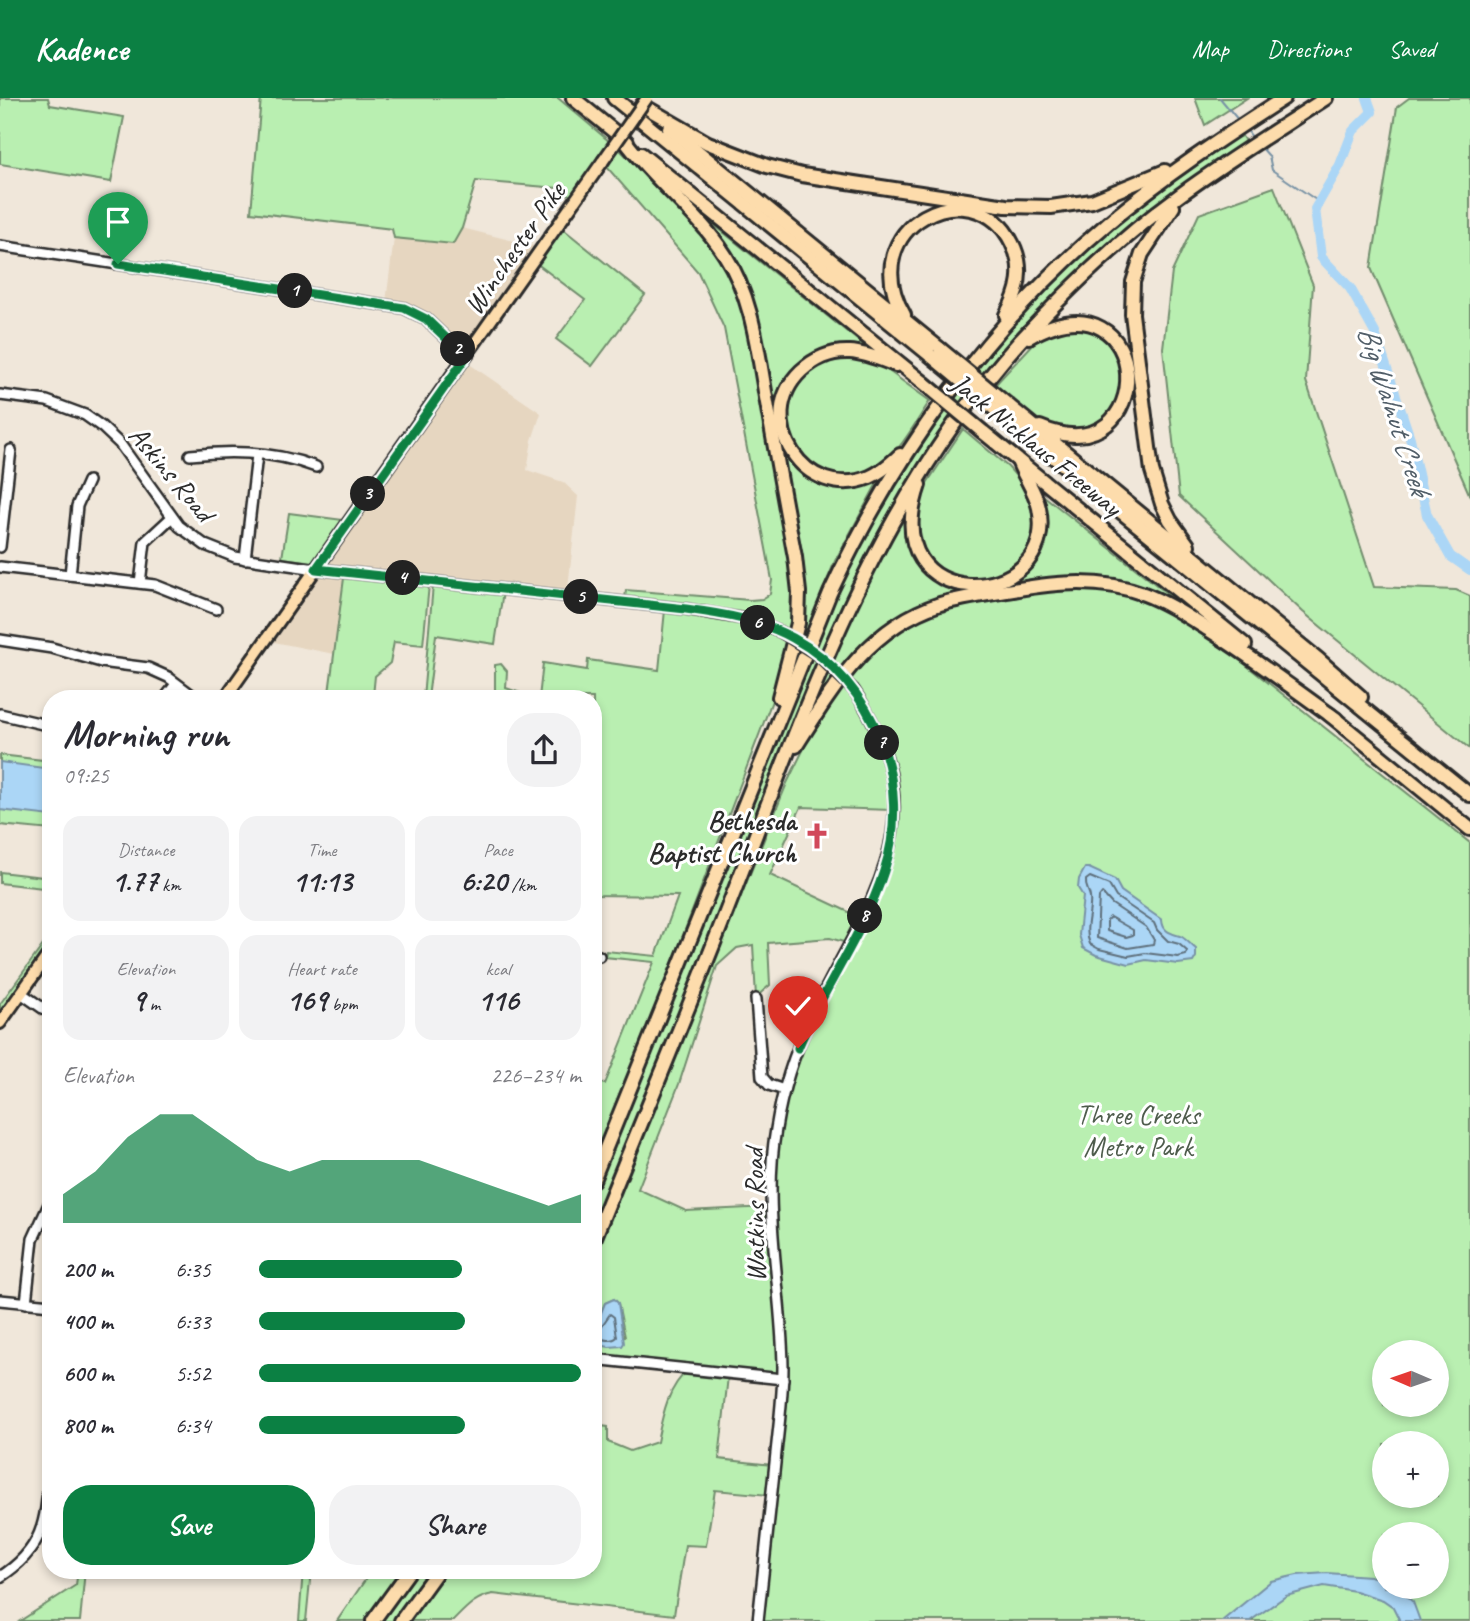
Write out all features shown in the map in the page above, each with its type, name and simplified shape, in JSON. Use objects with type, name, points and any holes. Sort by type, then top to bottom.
[{"type":"highway","name":"Jack Nicklaus Freeway","points":[[573,98],[1470,829]]},
{"type":"highway","name":"Jack Nicklaus Freeway","points":[[614,98],[935,352]]},
{"type":"highway","points":[[906,369],[857,353],[837,352],[816,359],[797,375],[785,396],[782,422],[786,441],[800,462],[820,476],[837,481],[860,480],[883,469],[900,455],[926,425],[996,335],[1065,263],[1107,224],[1185,163],[1284,98]]},
{"type":"highway","points":[[602,1219],[809,696],[874,554],[926,465],[970,403],[1019,342],[1105,256],[1194,185],[1325,99]]},
{"type":"highway","points":[[641,100],[708,143],[767,166],[802,175],[1006,206],[1051,207],[1092,201],[1185,163]]},
{"type":"highway","points":[[641,100],[907,322],[935,352],[1006,411],[1053,432],[1075,435],[1093,432],[1115,416],[1125,400],[1129,376],[1127,364],[1116,342],[1103,331],[1083,322],[1055,324],[1019,342]]},
{"type":"highway","points":[[626,142],[645,167],[692,214],[724,253],[740,285],[756,345],[795,556],[799,592],[795,636],[782,688],[750,790]]},
{"type":"highway","points":[[1194,185],[1164,219],[1142,254],[1132,294],[1133,331],[1148,454],[1162,504],[1170,520],[1191,548],[1231,587]]},
{"type":"highway","points":[[907,322],[891,282],[891,260],[899,240],[904,232],[922,217],[943,209],[965,209],[983,214],[1004,230],[1016,251],[1019,263],[1017,291],[996,335]]},
{"type":"highway","name":"Jack Nicklaus Freeway","points":[[1006,411],[1470,795]]},
{"type":"highway","points":[[1021,416],[1319,660],[1452,780]]},
{"type":"highway","points":[[602,1158],[844,562],[893,474],[926,425]]},
{"type":"highway","points":[[926,465],[912,508],[911,531],[918,552],[924,562],[940,577],[957,584],[978,586],[992,584],[1011,575],[1024,565],[1035,547],[1040,522],[1039,508],[1017,460]]},
{"type":"highway","points":[[781,770],[837,681],[861,652],[888,630],[913,615],[942,604],[1057,583],[1118,586],[1167,604],[1241,650],[1336,719]]},
{"type":"highway","points":[[373,1621],[403,1579]]},
{"type":"highway","points":[[401,1621],[431,1579]]},
{"type":"main road","name":"Winchester Pike","points":[[231,690],[603,161],[641,100]]},
{"type":"main road","points":[[0,1023],[42,964]]},
{"type":"street","points":[[0,246],[404,308],[426,319],[466,357]]},
{"type":"street","name":"Askins Road","points":[[0,396],[62,405],[85,415],[102,427],[120,444],[172,517],[187,533],[205,545],[246,559],[316,569]]},
{"type":"street","points":[[0,548],[11,450]]},
{"type":"street","points":[[190,455],[228,451],[298,460],[316,467]]},
{"type":"street","points":[[246,559],[257,455]]},
{"type":"street","points":[[70,575],[78,506],[88,481]]},
{"type":"street","points":[[140,583],[145,542],[172,517]]},
{"type":"street","points":[[0,567],[140,583],[164,588],[216,609]]},
{"type":"street","name":"Watkins Road","points":[[316,569],[686,609],[745,619],[781,632],[818,655],[853,690],[878,733],[890,769],[894,807],[892,840],[877,892],[810,1019],[785,1090],[774,1138],[771,1191],[783,1378],[758,1621]]},
{"type":"street","points":[[0,640],[52,648],[100,662],[148,668],[185,690]]},
{"type":"street","points":[[172,690],[176,684]]},
{"type":"street","points":[[0,713],[42,724]]},
{"type":"street","points":[[21,993],[42,1008]]},
{"type":"street","points":[[756,999],[762,1077],[769,1085],[785,1090]]},
{"type":"street","points":[[26,1303],[33,1239],[42,1220]]},
{"type":"street","points":[[0,1300],[42,1304]]},
{"type":"street","points":[[602,1360],[783,1378]]},
{"type":"street","points":[[0,1577],[26,1557],[38,1540],[42,1525]]},
{"type":"shaded area","points":[[462,228],[538,247],[468,345],[460,346],[427,315],[386,302],[394,238],[452,244]]},
{"type":"shaded area","points":[[459,357],[541,413],[532,440],[527,470],[563,482],[578,496],[567,598],[345,578],[334,654],[274,642],[262,634]]},
{"type":"green space","points":[[0,98],[48,98],[50,105],[124,117],[111,182],[0,164]]},
{"type":"green space","points":[[261,98],[558,98],[610,142],[571,196],[558,188],[476,181],[462,228],[453,244],[394,238],[392,229],[251,212]]},
{"type":"green space","points":[[1195,98],[1247,98],[1205,125]]},
{"type":"green space","points":[[1409,98],[1470,98],[1470,496],[1371,268],[1397,107]]},
{"type":"green space","points":[[1240,133],[1246,143],[1100,255],[938,439],[893,511],[843,608],[602,1207],[602,1169],[824,615],[887,491],[955,390],[1043,290],[1132,209]]},
{"type":"green space","points":[[618,148],[707,235],[732,275],[749,326],[787,534],[796,606],[781,677],[602,1140],[602,1084],[605,1084],[654,962],[605,957],[606,951],[656,956],[678,896],[602,895],[602,690],[540,690],[543,663],[587,670],[588,660],[659,670],[665,610],[740,623],[783,640],[789,632],[730,612],[625,599],[626,590],[762,599],[770,594],[772,580],[724,328],[698,272],[606,166]]},
{"type":"green space","points":[[1274,187],[1313,285],[1306,381],[1374,587],[1456,590],[1470,596],[1470,749],[1303,612],[1179,496],[1163,348],[1172,272],[1199,214]]},
{"type":"green space","points":[[692,207],[877,356],[854,349],[798,368],[778,423],[817,478],[881,476],[835,561],[796,657],[801,617],[750,305]]},
{"type":"green space","points":[[562,228],[645,295],[592,366],[556,339],[585,300],[536,263]]},
{"type":"green space","points":[[1072,326],[1098,332],[1119,353],[1124,391],[1106,420],[1083,431],[1039,422],[994,386],[1045,334]]},
{"type":"green space","points":[[847,355],[879,364],[930,401],[889,458],[871,471],[854,476],[836,476],[806,461],[795,448],[788,432],[786,415],[790,395],[812,367],[823,361]]},
{"type":"green space","points":[[963,429],[1008,467],[1025,486],[1036,511],[1032,541],[1017,566],[996,579],[955,580],[925,558],[920,545],[916,521],[920,499],[927,483]]},
{"type":"green space","points":[[1039,492],[1188,610],[1092,580],[917,610],[814,707],[849,620],[906,509],[909,539],[913,549],[928,565],[960,588],[1029,564]]},
{"type":"green space","points":[[289,513],[343,520],[313,562],[282,558]]},
{"type":"green space","points":[[344,578],[429,585],[423,645],[394,642],[390,663],[375,676],[374,690],[329,690]]},
{"type":"green space","points":[[433,585],[503,592],[495,644],[436,635],[429,690],[424,690]]},
{"type":"green space","name":"Three Creeks Metro Park","points":[[1075,586],[1128,592],[1193,623],[1470,843],[1470,1621],[761,1621],[783,1420],[773,1197],[776,1148],[788,1088],[799,1055],[814,1019],[841,969],[848,962],[847,957],[878,900],[892,855],[896,809],[891,762],[875,719],[855,684],[846,674],[897,627],[947,606]]},
{"type":"green space","points":[[501,664],[507,671],[506,688],[512,690],[495,690],[495,665]]},
{"type":"green space","points":[[841,682],[870,726],[882,758],[891,810],[801,807],[770,875],[851,913],[852,917],[859,920],[847,943],[830,938],[768,943],[770,985],[756,997],[753,945],[737,948],[717,966],[679,1084],[638,1189],[686,1211],[769,1207],[780,1368],[776,1374],[602,1358],[602,1342],[625,1337],[618,1303],[614,1299],[605,1303],[602,1310],[602,1237],[787,783],[814,728]]},
{"type":"green space","points":[[0,755],[42,760],[42,829],[0,825]]},
{"type":"green space","points":[[0,872],[42,877],[42,888],[0,883]]},
{"type":"green space","points":[[42,946],[42,956],[0,1015],[0,1004]]},
{"type":"green space","points":[[688,1371],[728,1376],[719,1459],[772,1465],[769,1495],[715,1490],[706,1546],[685,1545],[674,1615],[493,1594],[476,1600],[453,1621],[410,1621],[440,1579],[602,1579],[602,1426],[608,1427],[608,1442],[630,1451],[657,1442],[671,1393]]},
{"type":"green space","points":[[77,1579],[84,1579],[80,1621],[20,1621],[76,1585]]},
{"type":"green space","points":[[302,1579],[310,1579],[306,1621],[299,1621]]},
{"type":"green space","points":[[366,1579],[394,1579],[364,1621],[337,1621]]},
{"type":"green space","points":[[408,1579],[427,1579],[397,1621],[378,1621]]},
{"type":"water","points":[[0,762],[42,768],[42,815],[0,810]]},
{"type":"water","points":[[1085,868],[1115,880],[1121,891],[1162,920],[1166,930],[1186,940],[1196,949],[1193,962],[1178,964],[1146,960],[1129,964],[1096,955],[1083,948],[1079,935],[1083,896],[1078,888]]},
{"type":"water","points":[[614,1299],[618,1303],[624,1343],[622,1346],[602,1346],[602,1310],[605,1303]]},
{"type":"water","points":[[1327,1573],[1372,1577],[1372,1596],[1324,1586],[1286,1596],[1250,1621],[1222,1621],[1271,1581],[1297,1575]]},
{"type":"water","points":[[1380,1599],[1410,1599],[1420,1621],[1400,1621],[1393,1607]]},
{"type":"waterway","points":[[1220,98],[1239,121]]},
{"type":"waterway","name":"Big Walnut Creek","points":[[1367,98],[1372,112],[1353,131],[1340,165],[1315,209],[1321,257],[1350,288],[1375,333],[1410,438],[1427,515],[1450,556],[1470,570]]},
{"type":"waterway","points":[[1245,128],[1253,138]]},
{"type":"waterway","points":[[1261,147],[1269,156],[1272,170],[1319,202]]},
{"type":"place","name":"Bethesda Baptist Church","points":[[817,836]]},
{"type":"route","points":[[118,264],[404,308],[426,319],[466,357],[316,569],[686,609],[736,617],[793,638],[818,655],[845,680],[866,709],[886,752],[893,787],[894,827],[877,892],[810,1019],[798,1048]]}]
